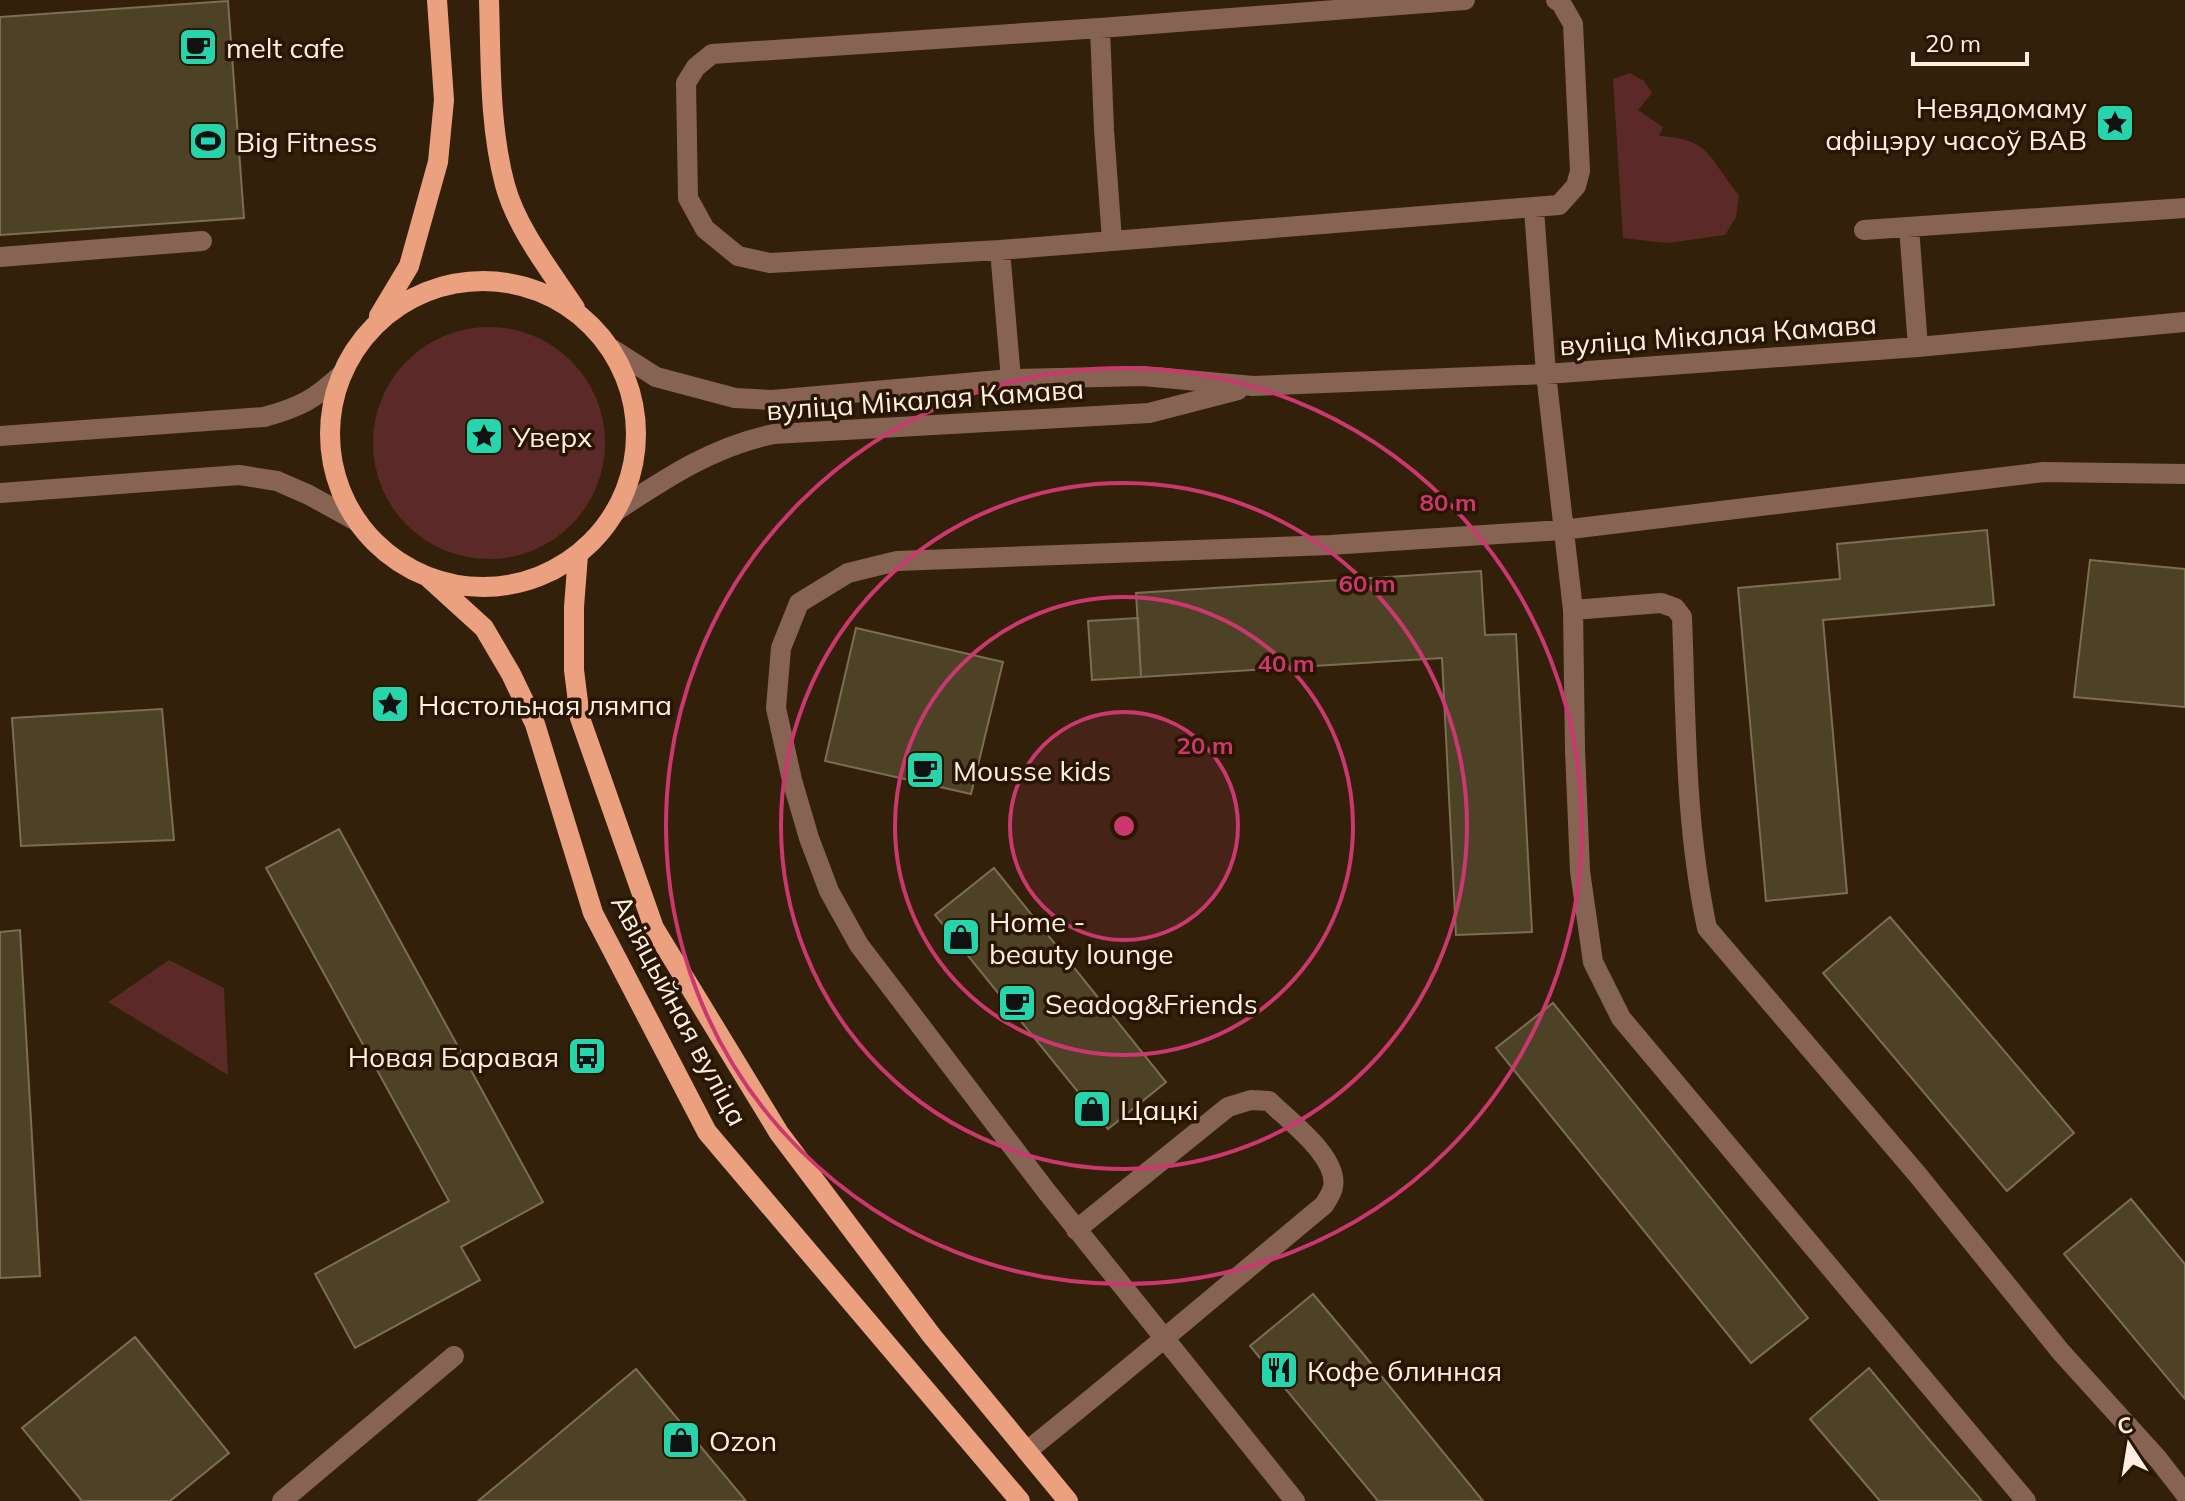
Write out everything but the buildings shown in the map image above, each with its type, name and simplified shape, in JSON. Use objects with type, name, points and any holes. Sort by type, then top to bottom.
[{"type":"main road","points":[[437,0],[444,100],[438,162],[409,266],[343,373],[332,410],[331,450],[339,488],[358,522],[387,554],[429,578],[463,586],[504,586],[543,575],[592,543],[616,511],[631,475],[637,436],[632,397],[612,349],[579,315],[529,236],[505,186],[494,121],[489,0]]},
{"type":"main road","points":[[373,326],[395,309],[430,291],[468,282],[508,283],[527,288],[545,294],[579,315]]},
{"type":"main road","name":"Авіяцыйная вуліца","points":[[578,555],[574,670],[580,718],[654,928],[779,1133],[932,1336],[1068,1501]]},
{"type":"main road","name":"Авіяцыйная вуліца","points":[[429,578],[484,628],[511,674],[535,724],[593,913],[707,1132],[1020,1501]]},
{"type":"street","points":[[1465,0],[712,54],[696,67],[686,83],[688,198],[705,229],[738,256],[770,263],[1000,250],[1559,205],[1576,186],[1580,171],[1573,24],[1556,0]]},
{"type":"street","points":[[1100,28],[1112,240]]},
{"type":"street","points":[[1864,230],[2185,208]]},
{"type":"street","points":[[1534,209],[1546,374],[1573,610],[1580,871],[1593,962],[1621,1018],[2026,1501]]},
{"type":"street","points":[[1909,227],[1918,347]]},
{"type":"street","points":[[0,257],[202,241]]},
{"type":"street","points":[[1000,250],[1011,379]]},
{"type":"street","name":"вуліца Мікалая Камава","points":[[612,349],[656,377],[735,398],[795,399],[1011,379],[1143,376],[1253,386],[1546,374],[1918,347],[2185,322]]},
{"type":"street","points":[[0,436],[264,417],[295,409],[319,395],[343,373]]},
{"type":"street","name":"вуліца Мікалая Камава","points":[[616,511],[709,454],[744,440],[774,434],[1149,413],[1253,386]]},
{"type":"street","points":[[1295,1501],[1076,1230],[859,945],[829,891],[792,780],[776,708],[781,648],[799,603],[848,573],[897,561],[1330,545],[1562,530],[2044,472],[2185,474]]},
{"type":"street","points":[[0,493],[239,475],[277,481],[358,522]]},
{"type":"street","points":[[1573,610],[1661,603],[1675,608],[1682,617],[1696,877],[1707,928],[1917,1174],[2061,1352],[2158,1459],[2185,1494]]},
{"type":"street","points":[[1027,1451],[1324,1205],[1333,1187],[1331,1168],[1318,1148],[1269,1101],[1251,1100],[1228,1107],[1076,1230]]},
{"type":"street","points":[[282,1501],[454,1356]]},
{"type":"shaded area","points":[[1630,73],[1644,81],[1652,93],[1638,110],[1663,127],[1659,136],[1677,138],[1700,147],[1739,195],[1736,217],[1725,235],[1667,243],[1623,238],[1613,79]]},
{"type":"shaded area","points":[[489,327],[512,329],[533,336],[571,361],[596,399],[603,420],[603,466],[596,487],[571,525],[533,550],[512,557],[489,559],[466,557],[445,550],[407,525],[382,487],[375,466],[373,443],[375,420],[382,399],[407,361],[445,336],[466,329]]},
{"type":"shaded area","points":[[169,960],[224,988],[228,1075],[108,1002]]},
{"type":"place","name":"melt cafe","points":[[198,47]]},
{"type":"place","name":"Невядомаму афіцэру часоў ВАВ","points":[[2115,123]]},
{"type":"place","name":"Big Fitness","points":[[208,141]]},
{"type":"place","name":"Уверх","points":[[484,436]]},
{"type":"place","name":"Настольная лямпа","points":[[390,704]]},
{"type":"place","name":"Mousse kids","points":[[925,770]]},
{"type":"place","name":"Home - beauty lounge","points":[[961,937]]},
{"type":"place","name":"Seadog&Friends","points":[[1017,1003]]},
{"type":"place","name":"Новая Баравая","points":[[587,1056]]},
{"type":"place","name":"Цацкi","points":[[1092,1109]]},
{"type":"place","name":"Кофе блинная","points":[[1279,1370]]},
{"type":"place","name":"Ozon","points":[[681,1440]]}]
